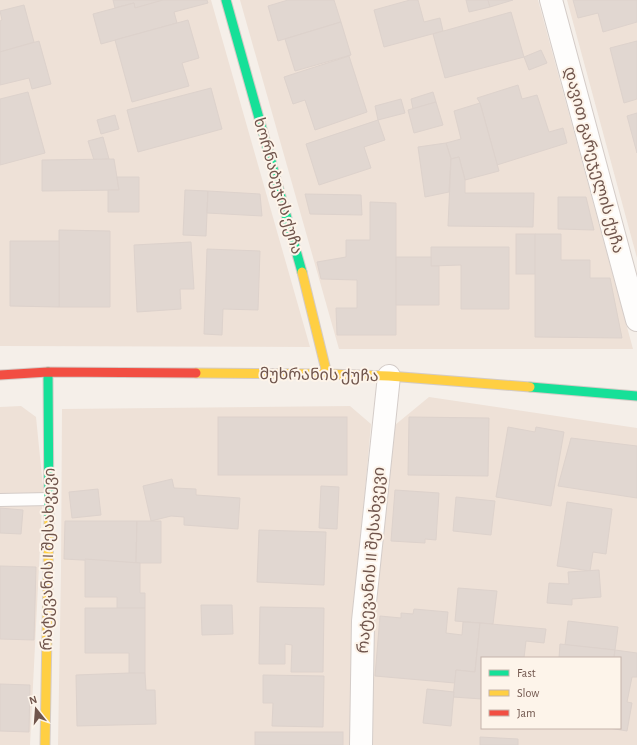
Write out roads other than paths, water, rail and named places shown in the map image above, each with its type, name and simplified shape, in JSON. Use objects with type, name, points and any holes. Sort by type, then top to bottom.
[{"type":"street","name":"ხორნაბუჯის ქუჩა","points":[[226,0],[301,266],[327,374]]},
{"type":"street","name":"დავით გარეჯელის ქუჩა","points":[[551,0],[637,320]]},
{"type":"street","name":"მუხრანის ქუჩა","points":[[0,375],[48,372],[327,374],[389,376],[637,396]]},
{"type":"street","name":"რატევანის I შესახვევი","points":[[45,745],[49,499],[48,372]]},
{"type":"street","name":"რატევანის II შესახვევი","points":[[361,745],[362,621],[389,376]]},
{"type":"lane","points":[[0,500],[49,499]]}]
